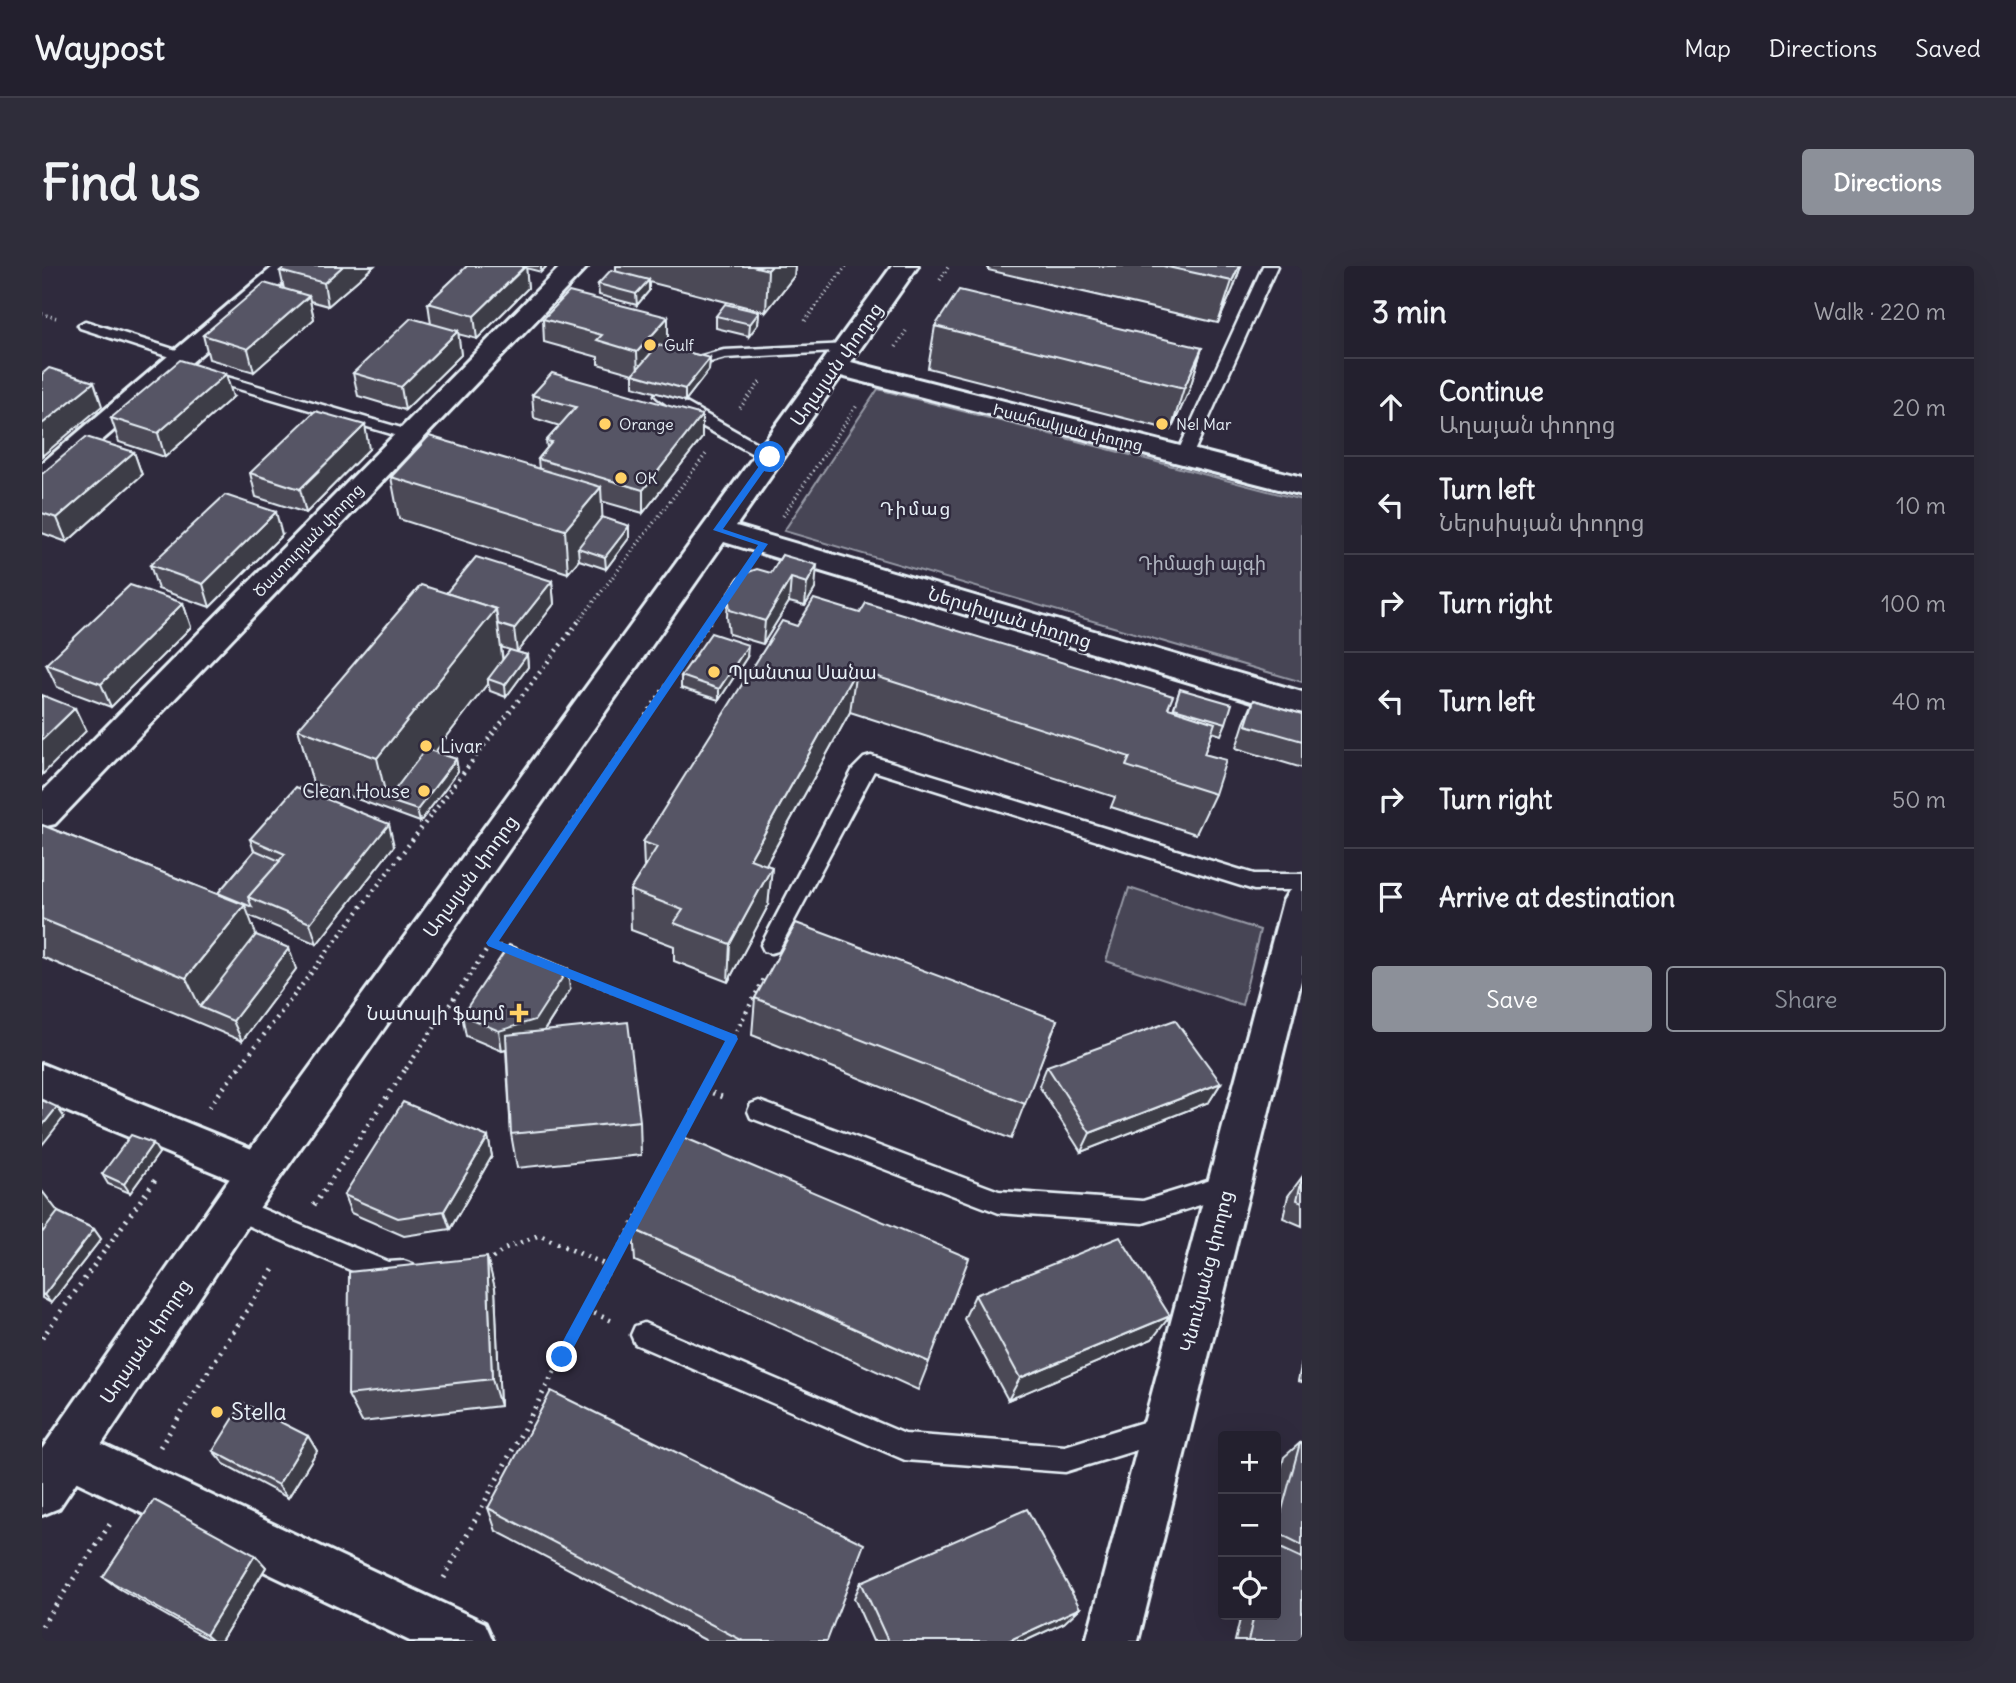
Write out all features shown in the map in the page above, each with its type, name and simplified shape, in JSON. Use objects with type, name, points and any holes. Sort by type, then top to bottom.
[{"type":"main road","points":[[42,478],[289,266]]},
{"type":"main road","name":"Ծատուրյան փողոց","points":[[42,814],[575,266]]},
{"type":"main road","name":"Աղայան փողոց","points":[[56,1472],[259,1172],[905,266]]},
{"type":"main road","name":"Իսահակյան փողոց","points":[[841,357],[876,377],[1302,486]]},
{"type":"main road","name":"Ներսիսյան փողոց","points":[[717,530],[1302,704]]},
{"type":"main road","name":"Կնունյանց փողոց","points":[[1112,1641],[1302,901]]},
{"type":"main road","points":[[42,1082],[259,1172]]},
{"type":"main road","points":[[56,1472],[136,1484],[467,1641]]},
{"type":"lane","points":[[1184,456],[1270,266]]},
{"type":"lane","points":[[85,325],[179,362],[410,435]]},
{"type":"lane","points":[[688,364],[724,354],[785,349],[841,357]]},
{"type":"lane","points":[[663,395],[722,432],[770,457]]},
{"type":"lane","points":[[771,945],[863,769],[871,764],[1254,882],[1302,882]]},
{"type":"lane","points":[[759,1111],[999,1202],[1143,1212],[1227,1186]]},
{"type":"lane","points":[[234,1208],[387,1274],[486,1263]]},
{"type":"lane","points":[[644,1335],[905,1447],[1065,1459],[1166,1428]]},
{"type":"path","points":[[42,1338],[184,1140],[846,266]]},
{"type":"path","points":[[934,288],[949,266]]},
{"type":"path","points":[[42,1626],[296,1235],[913,322]]},
{"type":"path","points":[[492,943],[518,953]]},
{"type":"path","points":[[556,969],[732,1039]]},
{"type":"path","points":[[422,1619],[765,978]]},
{"type":"path","points":[[486,1263],[505,1249],[539,1235],[610,1267]]},
{"type":"green space","name":"Դիմացի այգի","points":[[878,389],[1302,500],[1302,682],[784,531]]},
{"type":"green space","points":[[1129,888],[1260,930],[1242,1005],[1106,961]]},
{"type":"building","points":[[286,266],[343,266],[324,283],[280,271]]},
{"type":"building","points":[[467,266],[525,266],[474,316],[428,303]]},
{"type":"building","points":[[752,266],[772,266],[768,270]]},
{"type":"building","points":[[1163,266],[1239,266],[1232,281]]},
{"type":"building","points":[[611,270],[649,280],[636,294],[598,284]]},
{"type":"building","points":[[264,283],[309,296],[248,349],[203,335]]},
{"type":"building","points":[[959,290],[1202,348],[1184,388],[935,326]]},
{"type":"building","points":[[569,292],[668,317],[637,352],[597,340],[602,335],[543,319]]},
{"type":"building","points":[[725,304],[759,312],[750,324],[716,316]]},
{"type":"building","points":[[411,318],[458,331],[401,387],[353,373]]},
{"type":"building","points":[[658,345],[710,358],[685,389],[633,374]]},
{"type":"building","points":[[180,360],[226,374],[158,433],[111,418]]},
{"type":"building","points":[[49,368],[94,382],[42,424],[42,374]]},
{"type":"building","points":[[552,373],[702,415],[643,490],[538,459],[552,442],[546,441],[576,407],[532,395]]},
{"type":"building","points":[[315,411],[365,425],[300,489],[250,473]]},
{"type":"building","points":[[429,436],[601,487],[565,530],[391,477]]},
{"type":"building","points":[[86,437],[134,452],[57,518],[42,513],[42,474]]},
{"type":"building","points":[[225,495],[276,512],[203,584],[150,565]]},
{"type":"building","points":[[602,517],[629,526],[605,557],[578,548]]},
{"type":"building","points":[[782,555],[817,565],[807,583],[791,578],[765,621],[730,610],[728,594],[738,578],[757,569],[771,573]]},
{"type":"building","points":[[476,557],[552,581],[514,629],[498,624],[496,609],[446,593]]},
{"type":"building","points":[[130,585],[183,603],[101,684],[46,664]]},
{"type":"building","points":[[421,585],[496,609],[377,758],[298,729]]},
{"type":"building","points":[[814,599],[860,613],[866,603],[1173,696],[1168,708],[1215,723],[1204,754],[1226,760],[1215,794],[1126,766],[1130,757],[856,670],[750,859],[772,867],[730,944],[674,923],[683,910],[630,890],[657,847],[643,842],[782,621],[797,626]]},
{"type":"building","name":"Պլանտա Սանա","points":[[711,633],[748,645],[719,689],[681,676]]},
{"type":"building","points":[[510,650],[527,655],[505,685],[488,679]]},
{"type":"building","points":[[1180,689],[1232,704],[1226,723],[1174,708]]},
{"type":"building","points":[[42,695],[75,708],[42,740]]},
{"type":"building","points":[[1254,700],[1302,714],[1302,741],[1246,725]]},
{"type":"building","points":[[426,749],[456,759],[417,810],[387,800]]},
{"type":"building","points":[[296,787],[389,824],[310,923],[248,897],[285,854],[250,839]]},
{"type":"building","points":[[42,825],[245,905],[186,978],[42,919]]},
{"type":"building","points":[[255,850],[280,861],[248,897],[252,907],[218,893]]},
{"type":"building","points":[[796,923],[1057,1020],[1025,1104],[755,998]]},
{"type":"building","points":[[256,935],[289,948],[233,1021],[200,1007]]},
{"type":"building","points":[[509,945],[568,969],[535,1020],[499,1031],[462,1015]]},
{"type":"building","points":[[1175,1020],[1221,1083],[1090,1133],[1047,1066]]},
{"type":"building","points":[[628,1022],[640,1121],[511,1134],[506,1035]]},
{"type":"building","points":[[42,1100],[57,1107],[42,1126]]},
{"type":"building","points":[[403,1102],[488,1137],[444,1211],[398,1218],[344,1195]]},
{"type":"building","points":[[131,1135],[153,1143],[124,1184],[102,1174]]},
{"type":"building","points":[[683,1137],[969,1258],[929,1362],[633,1229]]},
{"type":"building","points":[[1302,1178],[1302,1202],[1297,1200]]},
{"type":"building","points":[[58,1212],[94,1229],[44,1295],[42,1233]]},
{"type":"building","points":[[1120,1237],[1170,1316],[1020,1378],[975,1295]]},
{"type":"building","points":[[487,1257],[492,1379],[348,1395],[349,1272]]},
{"type":"building","points":[[551,1391],[864,1544],[827,1641],[743,1641],[488,1508]]},
{"type":"building","points":[[243,1403],[308,1436],[278,1485],[213,1451]]},
{"type":"building","points":[[1300,1443],[1302,1545],[1281,1534],[1281,1513]]},
{"type":"building","points":[[154,1500],[255,1555],[206,1635],[103,1577]]},
{"type":"building","points":[[1027,1509],[1080,1608],[1008,1641],[888,1641],[861,1582]]},
{"type":"building","points":[[1281,1548],[1302,1558],[1302,1641],[1248,1641],[1253,1620],[1281,1620]]},
{"type":"place","name":"Gulf","points":[[650,345]]},
{"type":"place","name":"Orange","points":[[605,424]]},
{"type":"place","name":"Nel Mar","points":[[1162,424]]},
{"type":"place","name":"OK","points":[[621,478]]},
{"type":"place","name":"Պլանտա Սանա","points":[[714,672]]},
{"type":"place","name":"Livar","points":[[426,746]]},
{"type":"place","name":"Clean House","points":[[424,791]]},
{"type":"place","name":"Նատալի ֆարմ","points":[[519,1013]]},
{"type":"place","name":"Stella","points":[[217,1412]]},
{"type":"district","name":"Դիմաց","points":[[916,509]]},
{"type":"route","points":[[562,1357],[732,1039],[492,943],[763,544],[717,530],[770,457]]}]
